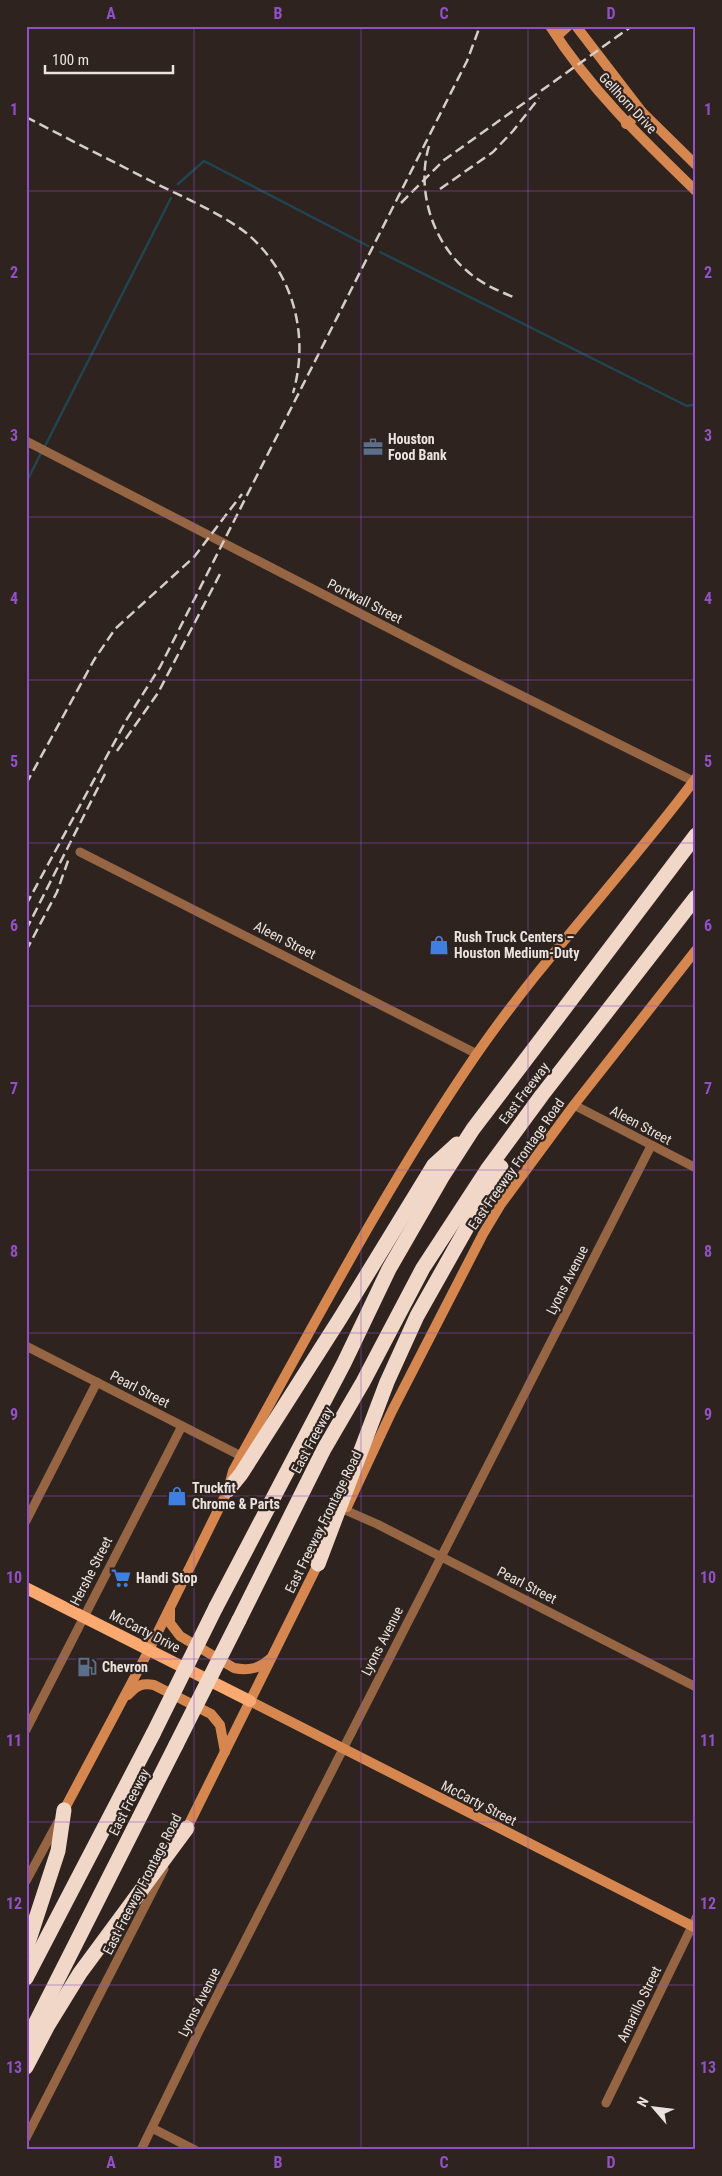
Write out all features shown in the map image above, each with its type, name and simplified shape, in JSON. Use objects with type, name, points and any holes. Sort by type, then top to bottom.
[{"type":"highway","name":"East Freeway","points":[[26,1978],[216,1607],[344,1363],[389,1269],[442,1177],[473,1129],[696,835]]},
{"type":"highway","name":"East Freeway","points":[[26,2042],[324,1449],[363,1382],[423,1268],[487,1170],[542,1095],[696,897]]},
{"type":"highway","points":[[318,1564],[387,1382],[417,1316],[542,1095]]},
{"type":"highway","points":[[228,1490],[241,1474],[342,1317],[434,1165],[473,1129]]},
{"type":"highway","points":[[26,1950],[58,1851],[64,1810]]},
{"type":"highway","points":[[26,2067],[57,2008],[80,1973],[187,1828]]},
{"type":"main road","name":"Gellhorn Drive","points":[[550,26],[576,66],[626,124],[696,191]]},
{"type":"main road","points":[[557,36],[568,26]]},
{"type":"main road","name":"Gellhorn Drive","points":[[576,26],[642,112],[696,165]]},
{"type":"main road","points":[[626,124],[642,112]]},
{"type":"main road","points":[[64,1810],[170,1608],[228,1490],[241,1456],[394,1183],[477,1054],[694,780]]},
{"type":"main road","name":"East Freeway Frontage Road","points":[[187,1828],[275,1653],[392,1411],[482,1234],[501,1204],[574,1105],[696,950]]},
{"type":"main road","name":"McCarty Drive","points":[[26,1588],[250,1701]]},
{"type":"main road","points":[[170,1608],[170,1622],[180,1636],[234,1668],[244,1670],[258,1668],[275,1653]]},
{"type":"main road","points":[[121,1702],[136,1686],[144,1684],[154,1685],[211,1714],[220,1725],[225,1753]]},
{"type":"main road","name":"McCarty Street","points":[[250,1701],[342,1749],[694,1924]]},
{"type":"street","name":"Portwall Street","points":[[26,441],[397,633],[694,780]]},
{"type":"street","name":"Aleen Street","points":[[80,852],[477,1054]]},
{"type":"street","name":"Aleen Street","points":[[574,1105],[696,1168]]},
{"type":"street","name":"Lyons Avenue","points":[[141,2150],[342,1749],[651,1146]]},
{"type":"street","name":"Pearl Street","points":[[26,1346],[241,1456]]},
{"type":"street","points":[[26,1521],[98,1382]]},
{"type":"street","name":"Hershe Street","points":[[26,1730],[182,1426]]},
{"type":"street","name":"Pearl Street","points":[[345,1510],[442,1557],[696,1687]]},
{"type":"street","points":[[26,1881],[64,1810]]},
{"type":"street","name":"East Freeway Frontage Road","points":[[26,2138],[187,1828]]},
{"type":"street","name":"Amarillo Street","points":[[606,2103],[694,1924]]},
{"type":"street","points":[[152,2128],[195,2150]]},
{"type":"waterway","points":[[178,184],[204,161],[368,246]]},
{"type":"waterway","points":[[44,448],[171,198]]},
{"type":"waterway","points":[[380,252],[687,406],[696,404]]},
{"type":"waterway","points":[[26,483],[41,453]]},
{"type":"railway","points":[[26,905],[127,719],[160,667],[467,61],[480,26]]},
{"type":"railway","points":[[401,203],[444,160],[632,26]]},
{"type":"railway","points":[[440,189],[493,152],[513,131],[539,98]]},
{"type":"railway","points":[[26,117],[211,211],[234,224],[262,248],[275,265],[286,285],[298,327],[298,371],[293,393]]},
{"type":"railway","points":[[429,146],[425,162],[426,196],[430,213],[444,244],[454,258],[471,275],[516,298]]},
{"type":"railway","points":[[26,784],[94,660],[115,629],[194,557],[242,494]]},
{"type":"railway","points":[[117,751],[158,693],[220,574]]},
{"type":"railway","points":[[26,930],[106,772]]},
{"type":"railway","points":[[26,951],[57,892],[69,858]]},
{"type":"place","name":"Houston Food Bank","points":[[373,447]]},
{"type":"place","name":"Rush Truck Centers – Houston Medium-Duty","points":[[439,945]]},
{"type":"place","name":"Truckfit Chrome & Parts","points":[[177,1496]]},
{"type":"place","name":"Handi Stop","points":[[121,1578]]},
{"type":"place","name":"Chevron","points":[[87,1667]]}]
